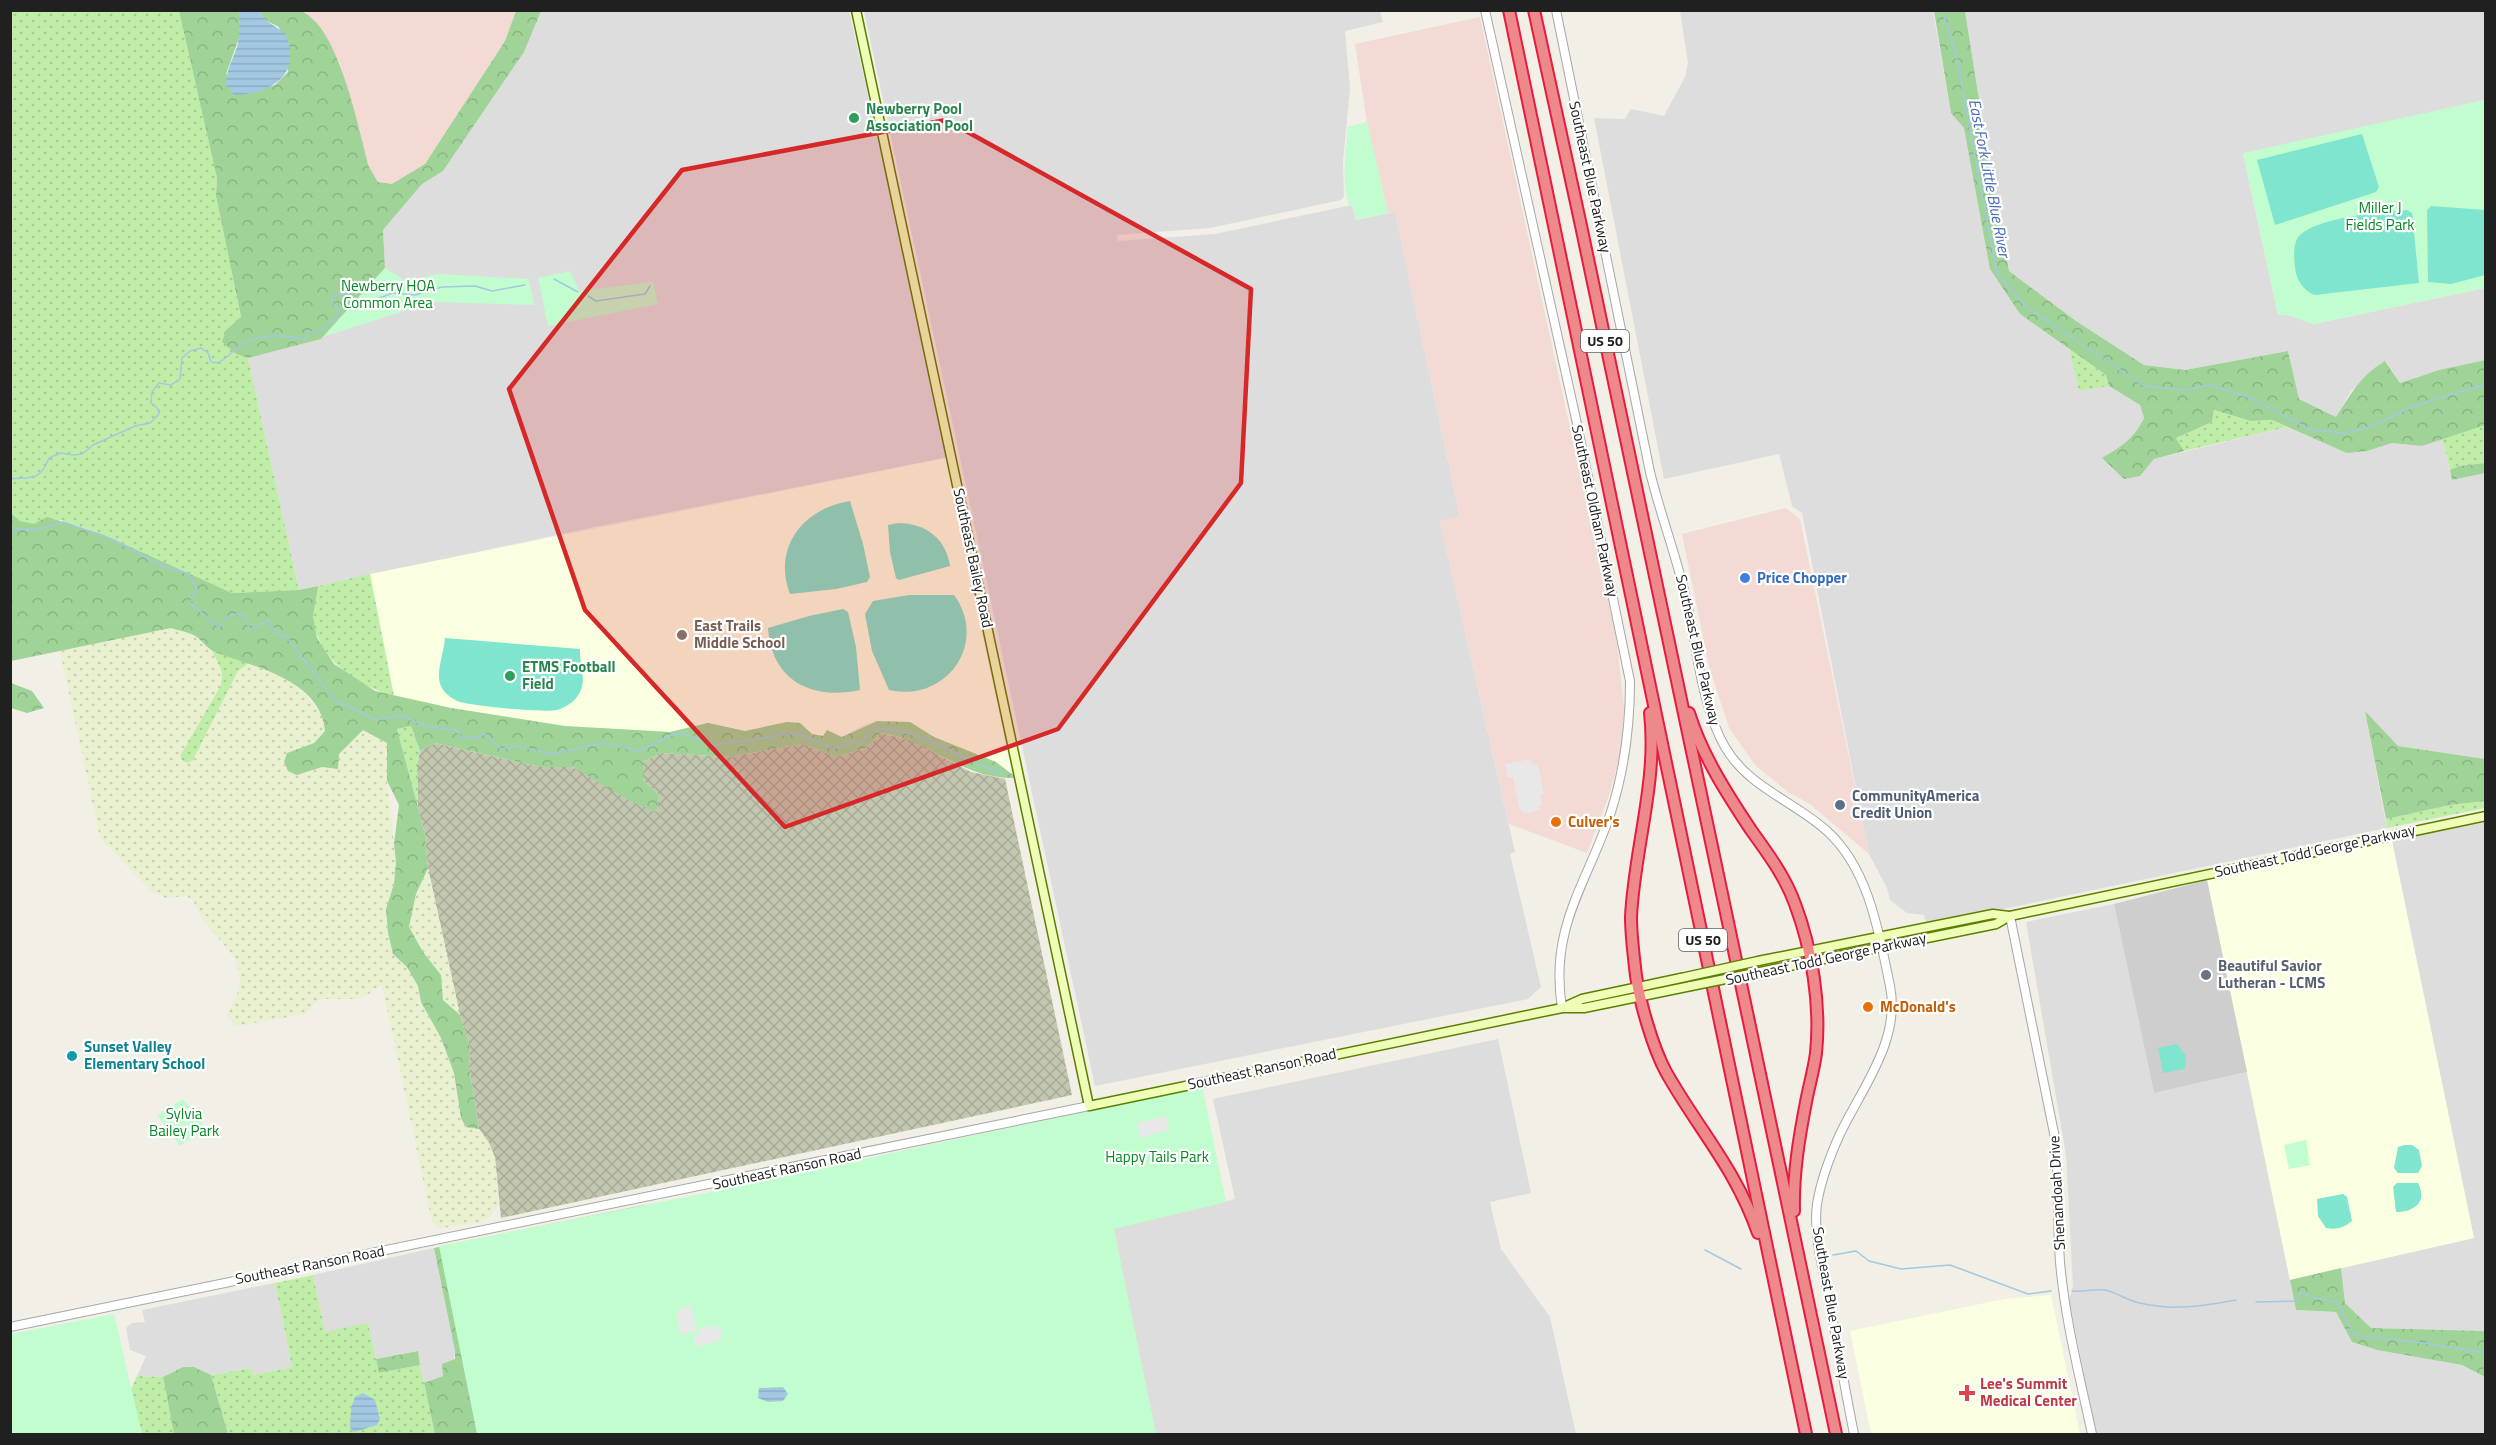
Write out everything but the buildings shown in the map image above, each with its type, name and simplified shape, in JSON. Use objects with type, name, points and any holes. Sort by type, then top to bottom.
[{"type":"highway","name":"US 50","points":[[1509,10],[1806,1434]]},
{"type":"highway","name":"US 50","points":[[1534,10],[1836,1434]]},
{"type":"highway","points":[[1633,604],[1630,609],[1649,702],[1651,750],[1631,918],[1640,992],[1665,1070],[1741,1190],[1761,1239],[1767,1269],[1773,1275]]},
{"type":"highway","points":[[1674,671],[1679,678],[1702,748],[1732,800],[1772,857],[1796,905],[1809,957],[1818,1026],[1796,1155],[1794,1192],[1794,1214],[1803,1273]]},
{"type":"main road","name":"Southeast Bailey Road","points":[[856,10],[1089,1106]]},
{"type":"main road","name":"Southeast Todd George Parkway","points":[[1809,957],[1881,948],[1996,924],[2010,916],[2486,816]]},
{"type":"main road","name":"Southeast Todd George Parkway","points":[[1640,992],[1691,986],[1760,972],[1879,938],[1993,914],[2010,916]]},
{"type":"main road","name":"Southeast Ranson Road","points":[[1089,1106],[1562,1008],[1582,999],[1640,992],[1681,978],[1758,961],[1809,957]]},
{"type":"street","name":"Southeast Oldham Parkway","points":[[1485,10],[1576,419],[1630,681],[1630,724],[1624,764],[1610,813],[1570,909],[1559,950],[1558,981],[1562,1008]]},
{"type":"street","name":"Southeast Blue Parkway","points":[[1556,10],[1650,472],[1659,508],[1675,551],[1711,717],[1725,747],[1742,769],[1762,787],[1826,830],[1845,852],[1864,887],[1891,990],[1889,1028],[1883,1049],[1840,1134],[1826,1168],[1817,1207],[1819,1247],[1854,1434]]},
{"type":"street","name":"Shenandoah Drive","points":[[2010,916],[2053,1128],[2059,1172],[2060,1262],[2065,1302],[2092,1434]]},
{"type":"street","name":"Southeast Ranson Road","points":[[10,1327],[1089,1106]]},
{"type":"highlighted area","points":[[946,120],[1251,289],[1241,483],[1058,729],[785,827],[585,610],[509,389],[682,170]]},
{"type":"shaded area","points":[[301,11],[516,11],[505,41],[425,164],[393,184],[378,182],[369,167],[340,63],[313,18]]},
{"type":"shaded area","points":[[541,11],[849,11],[950,457],[599,526],[299,590],[248,358],[321,339],[385,268],[383,230],[422,184],[443,171],[524,52]]},
{"type":"shaded area","points":[[864,11],[1380,11],[1383,22],[1345,31],[1350,88],[1343,162],[1344,197],[1341,200],[1210,228],[1117,235],[1118,241],[1215,234],[1352,205],[1356,220],[1395,212],[1460,517],[1440,521],[1515,852],[1510,854],[1541,987],[1528,999],[1095,1086]]},
{"type":"shaded area","points":[[1680,11],[1933,11],[1951,113],[1964,127],[2020,314],[2069,349],[2079,391],[2109,386],[2140,405],[2144,418],[2138,430],[2125,445],[2140,476],[2154,459],[2287,427],[2312,438],[2367,451],[2392,443],[2422,446],[2442,439],[2452,480],[2485,473],[2485,759],[2398,746],[2365,712],[2387,828],[1985,913],[1926,922],[1924,915],[1907,913],[1890,900],[1887,888],[1869,854],[1802,513],[1792,506],[1779,454],[1664,479],[1594,118],[1625,119],[1631,109],[1664,116],[1685,77],[1688,63]]},
{"type":"shaded area","points":[[1965,11],[2485,11],[2485,100],[2243,154],[2278,315],[2288,315],[2314,324],[2485,288],[2485,360],[2439,370],[2400,383],[2386,361],[2351,391],[2336,417],[2299,399],[2288,351],[2185,370],[2144,365],[2076,321],[2009,271]]},
{"type":"shaded area","points":[[1480,17],[1617,643],[1624,708],[1621,753],[1608,798],[1587,853],[1509,824],[1440,521],[1460,516],[1395,212],[1388,213],[1367,122],[1355,44]]},
{"type":"shaded area","name":"East Trails Middle School","points":[[950,457],[959,523],[1012,774],[996,762],[934,737],[910,722],[867,723],[842,737],[827,730],[823,736],[812,734],[801,723],[787,722],[745,731],[708,723],[670,732],[565,726],[451,708],[394,696],[370,574]]},
{"type":"shaded area","points":[[1786,508],[1800,519],[1869,854],[1810,804],[1788,792],[1756,766],[1729,728],[1709,666],[1682,534]]},
{"type":"shaded area","points":[[171,628],[196,636],[212,651],[223,669],[220,687],[193,760],[238,671],[249,663],[293,682],[324,717],[325,731],[314,743],[287,753],[298,775],[322,767],[337,769],[339,754],[363,729],[387,743],[387,781],[396,862],[394,884],[386,909],[388,933],[393,954],[407,967],[418,986],[421,1002],[441,1038],[454,1073],[461,1118],[466,1127],[479,1129],[495,1157],[499,1204],[490,1216],[479,1222],[443,1228],[432,1222],[382,984],[357,999],[317,1001],[306,1014],[236,1026],[227,1015],[238,992],[240,979],[237,965],[232,954],[202,919],[193,900],[186,896],[166,898],[152,892],[100,838],[60,651]]},
{"type":"shaded area","points":[[881,733],[910,740],[971,772],[1005,779],[1072,1095],[501,1218],[495,1158],[489,1143],[479,1129],[469,1066],[470,1047],[460,1015],[428,868],[425,834],[418,808],[417,766],[420,751],[435,743],[540,767],[573,767],[657,812],[659,795],[643,780],[643,762],[661,753],[729,757],[803,744],[836,757],[866,748]]},
{"type":"shaded area","points":[[1531,759],[1532,765],[1538,764],[1544,794],[1540,795],[1542,805],[1539,806],[1540,810],[1524,814],[1523,810],[1520,810],[1513,777],[1508,778],[1505,764]]},
{"type":"shaded area","points":[[2485,822],[2485,1331],[2371,1328],[2345,1303],[2341,1268],[2474,1238],[2392,841]]},
{"type":"shaded area","points":[[2392,841],[2474,1238],[2290,1280],[2207,880]]},
{"type":"shaded area","points":[[428,868],[460,1015],[443,1000],[440,975],[423,952],[409,927],[416,894]]},
{"type":"shaded area","points":[[2207,880],[2247,1072],[2154,1093],[2114,904]]},
{"type":"shaded area","points":[[2114,904],[2154,1093],[2247,1072],[2296,1310],[2336,1312],[2352,1342],[2377,1350],[2462,1365],[2485,1377],[2485,1434],[2096,1434],[2069,1300],[2073,1287],[2066,1155],[2026,922]]},
{"type":"shaded area","points":[[1498,1039],[1531,1193],[1490,1202],[1501,1249],[1550,1317],[1576,1434],[1156,1434],[1113,1228],[1235,1199],[1213,1099]]},
{"type":"shaded area","points":[[1166,1116],[1169,1130],[1140,1138],[1137,1123]]},
{"type":"shaded area","points":[[434,1248],[455,1351],[454,1359],[443,1376],[424,1383],[417,1351],[376,1359],[368,1324],[325,1333],[313,1275]]},
{"type":"shaded area","points":[[275,1283],[292,1367],[253,1375],[251,1368],[211,1375],[183,1367],[163,1377],[137,1376],[146,1356],[130,1350],[126,1328],[132,1323],[145,1322],[142,1310]]},
{"type":"shaded area","name":"Lee's Summit Medical Center","points":[[2051,1295],[2080,1434],[1871,1434],[1850,1331],[2004,1299]]},
{"type":"shaded area","points":[[691,1305],[697,1331],[681,1335],[676,1313],[681,1312],[680,1308]]},
{"type":"shaded area","points":[[717,1324],[720,1324],[722,1340],[696,1347],[693,1335],[700,1334],[699,1329],[713,1325],[715,1330]]},
{"type":"green space","points":[[297,10],[314,20],[326,36],[345,80],[369,167],[378,182],[392,184],[425,164],[505,41],[516,11],[541,11],[524,52],[443,171],[422,184],[383,230],[385,268],[321,339],[248,358],[236,354],[222,342],[226,330],[241,317],[216,196],[217,178],[179,11],[242,11],[239,13],[240,35],[226,74],[248,94],[275,85],[288,72],[279,27],[265,20],[259,11]]},
{"type":"green space","points":[[11,11],[179,11],[217,178],[216,196],[241,318],[226,330],[236,354],[248,358],[299,590],[232,593],[102,534],[61,520],[34,525],[19,521],[11,512]]},
{"type":"green space","points":[[1934,11],[1965,11],[2009,271],[2076,321],[2144,365],[2185,370],[2288,351],[2299,399],[2336,417],[2362,379],[2385,361],[2400,383],[2439,370],[2485,360],[2485,425],[2422,446],[2392,443],[2367,451],[2347,453],[2272,420],[2251,421],[2214,410],[2212,422],[2176,438],[2184,451],[2154,459],[2140,476],[2124,479],[2102,458],[2121,446],[2136,432],[2144,418],[2140,405],[2109,386],[2106,375],[2020,314],[1990,269],[1964,128],[1951,113]]},
{"type":"green space","name":"Miller J Fields Park","points":[[2485,100],[2485,288],[2313,324],[2288,315],[2278,315],[2243,153]]},
{"type":"green space","points":[[1367,122],[1388,213],[1356,220],[1353,206],[1349,206],[1345,186],[1348,127]]},
{"type":"green space","points":[[2362,134],[2379,187],[2376,192],[2275,225],[2257,160]]},
{"type":"green space","points":[[2431,206],[2485,210],[2485,275],[2451,284],[2428,282],[2427,210]]},
{"type":"green space","points":[[2407,210],[2412,213],[2419,283],[2315,295],[2301,284],[2296,271],[2294,249],[2297,239],[2305,232],[2317,225],[2348,217]]},
{"type":"green space","name":"Newberry HOA Common Area","points":[[385,268],[406,281],[438,274],[529,279],[534,305],[432,302],[323,337]]},
{"type":"green space","points":[[570,271],[579,291],[653,282],[658,304],[548,326],[538,278]]},
{"type":"green space","points":[[2069,349],[2106,375],[2109,386],[2079,391]]},
{"type":"green space","points":[[2214,410],[2251,421],[2272,420],[2287,427],[2184,451],[2176,438],[2212,422]]},
{"type":"green space","points":[[2478,425],[2485,425],[2485,463],[2459,466],[2450,470],[2442,439]]},
{"type":"green space","points":[[2485,463],[2485,473],[2452,480],[2450,470],[2459,466]]},
{"type":"green space","points":[[850,501],[870,577],[867,582],[836,589],[790,594],[785,561],[796,532],[819,512],[833,505]]},
{"type":"green space","points":[[10,512],[20,521],[34,524],[47,517],[102,534],[232,593],[299,590],[318,586],[313,616],[317,638],[334,664],[375,691],[451,708],[565,726],[670,732],[708,723],[745,731],[787,722],[800,723],[812,734],[823,736],[827,730],[842,737],[877,721],[910,722],[934,737],[996,762],[1017,778],[1002,778],[975,771],[908,740],[881,733],[866,748],[836,757],[803,744],[729,757],[661,753],[643,762],[643,780],[659,795],[657,812],[632,802],[573,767],[540,767],[435,743],[420,751],[411,726],[397,729],[425,834],[428,868],[416,894],[409,927],[423,952],[441,975],[443,1000],[460,1015],[470,1047],[469,1066],[479,1129],[466,1127],[461,1118],[454,1073],[441,1038],[421,1002],[418,986],[407,967],[393,954],[388,933],[386,909],[394,884],[396,862],[394,844],[399,805],[387,781],[387,743],[363,730],[339,754],[338,769],[322,767],[297,775],[288,771],[284,762],[287,753],[314,743],[325,731],[321,714],[312,699],[283,678],[215,652],[194,635],[171,628],[11,661]]},
{"type":"green space","points":[[898,523],[917,526],[933,534],[944,548],[950,566],[899,580],[896,578],[890,552],[888,525]]},
{"type":"green space","points":[[370,574],[394,696],[366,685],[342,669],[323,646],[316,633],[313,619],[318,586]]},
{"type":"green space","points":[[909,595],[954,595],[964,613],[967,632],[964,650],[956,665],[944,678],[928,687],[910,692],[889,690],[872,651],[865,614],[873,601]]},
{"type":"green space","points":[[843,609],[848,612],[856,647],[860,690],[826,692],[798,683],[786,674],[777,662],[771,647],[768,628]]},
{"type":"green space","name":"ETMS Football Field","points":[[445,638],[580,649],[583,680],[581,690],[571,703],[557,710],[508,709],[460,702],[443,690],[440,682],[439,674]]},
{"type":"green space","points":[[212,651],[249,663],[238,671],[193,760],[188,763],[180,756],[220,687],[222,677]]},
{"type":"green space","points":[[11,683],[32,691],[44,708],[27,713],[11,708]]},
{"type":"green space","points":[[2365,711],[2398,746],[2485,759],[2485,801],[2450,805],[2386,819]]},
{"type":"green space","points":[[411,726],[420,751],[417,766],[418,808],[397,729]]},
{"type":"green space","points":[[2485,801],[2485,808],[2387,828],[2386,819],[2450,805]]},
{"type":"green space","points":[[2177,1044],[2186,1056],[2185,1069],[2163,1073],[2158,1048]]},
{"type":"green space","name":"Happy Tails Park","points":[[1202,1086],[1226,1202],[1114,1229],[1156,1434],[477,1434],[439,1246],[701,1194]]},
{"type":"green space","name":"Sylvia Bailey Park","points":[[183,1099],[198,1116],[204,1129],[180,1146],[157,1115]]},
{"type":"green space","points":[[2306,1140],[2310,1165],[2289,1169],[2284,1145]]},
{"type":"green space","points":[[2412,1145],[2419,1150],[2422,1166],[2418,1173],[2398,1173],[2394,1168],[2398,1147]]},
{"type":"green space","points":[[2397,1183],[2418,1183],[2421,1196],[2418,1205],[2403,1212],[2396,1212],[2393,1187]]},
{"type":"green space","points":[[2343,1194],[2347,1197],[2352,1221],[2340,1228],[2326,1228],[2318,1216],[2317,1199]]},
{"type":"green space","points":[[644,1205],[491,1434],[435,1434],[424,1383],[443,1376],[442,1364],[455,1359],[455,1351],[434,1248]]},
{"type":"green space","points":[[2341,1268],[2345,1303],[2371,1328],[2485,1331],[2485,1377],[2462,1365],[2377,1350],[2352,1342],[2336,1312],[2296,1310],[2290,1280]]},
{"type":"green space","points":[[313,1275],[325,1332],[368,1323],[379,1373],[420,1365],[435,1434],[228,1434],[211,1375],[251,1368],[253,1375],[292,1367],[275,1283]]},
{"type":"green space","points":[[114,1314],[142,1434],[11,1434],[11,1334]]},
{"type":"green space","points":[[418,1351],[420,1365],[379,1373],[376,1359]]},
{"type":"green space","points":[[183,1367],[194,1367],[211,1375],[228,1434],[174,1434],[163,1377]]},
{"type":"green space","points":[[137,1376],[163,1377],[174,1434],[142,1434],[131,1389]]},
{"type":"water","points":[[259,11],[265,20],[285,33],[290,47],[290,60],[287,70],[272,86],[261,91],[234,95],[226,85],[226,80],[238,43],[239,13]]},
{"type":"water","points":[[783,1387],[788,1394],[783,1401],[768,1402],[758,1398],[759,1388]]},
{"type":"water","points":[[363,1393],[375,1400],[380,1419],[377,1425],[354,1432],[350,1428],[351,1408],[355,1397]]},
{"type":"waterway","name":"East Fork Little Blue River","points":[[1942,10],[1956,55],[1997,273],[2025,306],[2144,386],[2184,390],[2209,385],[2248,397],[2311,430],[2343,433],[2371,427],[2414,406],[2486,384]]},
{"type":"waterway","points":[[554,279],[578,292]]},
{"type":"waterway","points":[[10,479],[30,478],[42,471],[49,458],[61,453],[82,454],[93,445],[135,426],[150,423],[159,414],[158,409],[151,403],[152,392],[159,383],[171,385],[180,379],[182,358],[190,351],[201,348],[208,353],[211,362],[218,363],[241,345],[260,337],[305,339],[308,332],[318,332],[336,318],[340,310],[332,303],[332,296],[344,293],[366,303],[393,293],[415,295],[442,287],[475,286],[492,291],[525,285]]},
{"type":"waterway","points":[[588,296],[596,301],[645,294],[650,286]]},
{"type":"waterway","points":[[10,528],[35,530],[64,522],[114,540],[158,564],[189,574],[197,590],[190,603],[219,627],[230,615],[243,614],[250,630],[268,620],[275,632],[287,638],[336,701],[377,720],[400,715],[428,727],[456,730],[462,738],[474,738],[485,734],[501,749],[518,746],[551,754],[602,743],[640,751],[669,736],[681,733],[715,745],[799,734],[832,748],[845,746],[853,741],[861,743],[871,730],[888,730],[905,732],[922,738],[1002,773]]},
{"type":"waterway","points":[[1705,1250],[1741,1269]]},
{"type":"waterway","points":[[1833,1255],[1856,1251],[1869,1261],[1901,1269],[1950,1265],[2028,1294],[2051,1291]]},
{"type":"waterway","points":[[2072,1291],[2105,1290],[2136,1302],[2164,1307],[2200,1306],[2236,1300]]},
{"type":"waterway","points":[[2256,1302],[2296,1301],[2302,1292],[2311,1297],[2337,1302],[2354,1335],[2486,1353]]},
{"type":"place","name":"Newberry Pool Association Pool","points":[[854,118]]},
{"type":"place","name":"Price Chopper","points":[[1745,578]]},
{"type":"place","name":"East Trails Middle School","points":[[682,635]]},
{"type":"place","name":"ETMS Football Field","points":[[510,676]]},
{"type":"place","name":"CommunityAmerica Credit Union","points":[[1840,805]]},
{"type":"place","name":"Culver's","points":[[1556,822]]},
{"type":"place","name":"Beautiful Savior Lutheran - LCMS","points":[[2206,975]]},
{"type":"place","name":"McDonald's","points":[[1868,1007]]},
{"type":"place","name":"Sunset Valley Elementary School","points":[[72,1056]]},
{"type":"place","name":"Lee's Summit Medical Center","points":[[1967,1393]]}]
